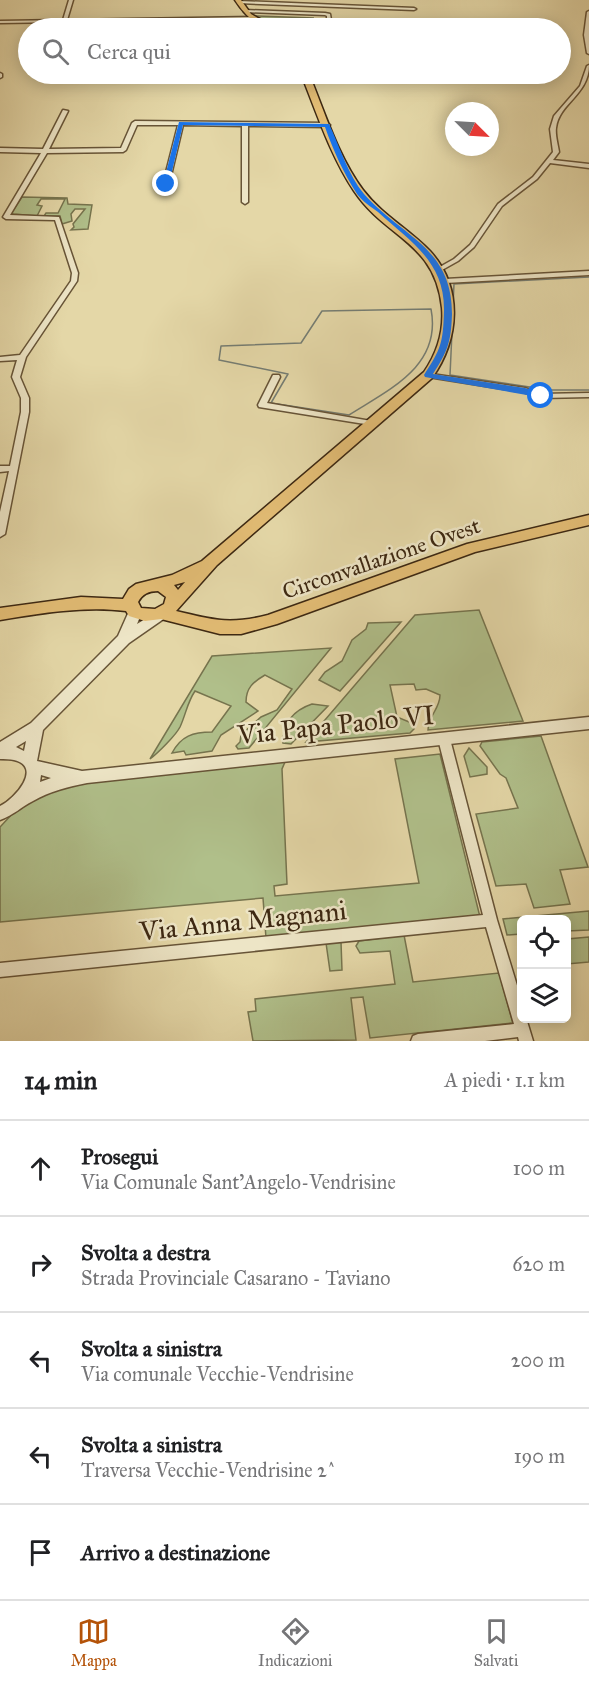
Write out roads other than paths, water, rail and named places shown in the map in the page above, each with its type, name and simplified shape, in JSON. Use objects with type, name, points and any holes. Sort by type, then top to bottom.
[{"type":"main road","points":[[238,1],[254,18]]},
{"type":"main road","points":[[168,609],[211,561],[428,375],[443,352],[447,339],[448,306],[445,281],[440,269],[425,250],[361,194],[336,148],[309,84]]},
{"type":"main road","name":"Circonvallazione Ovest","points":[[75,602],[106,602],[133,609],[142,616],[168,609],[189,619],[220,628],[241,628],[271,620],[472,548],[589,520]]},
{"type":"main road","points":[[0,614],[75,602],[177,579],[211,561]]},
{"type":"main road","points":[[133,609],[135,593],[149,586],[171,591],[168,609]]},
{"type":"street","points":[[66,18],[71,0]]},
{"type":"street","points":[[238,1],[414,9]]},
{"type":"street","points":[[245,11],[325,14],[328,18]]},
{"type":"street","points":[[589,12],[589,53]]},
{"type":"street","points":[[0,22],[18,21]]},
{"type":"street","points":[[440,269],[456,260],[472,246],[500,205],[535,178],[556,152],[553,129],[557,116],[582,86],[589,68]]},
{"type":"street","points":[[3,217],[45,151],[65,111]]},
{"type":"street","points":[[0,150],[123,150],[135,123],[327,125]]},
{"type":"street","points":[[166,184],[181,124]]},
{"type":"street","points":[[245,124],[245,202]]},
{"type":"street","points":[[548,161],[589,166]]},
{"type":"street","points":[[0,534],[25,412],[25,398],[16,377],[22,357],[74,281],[75,273],[57,218],[3,217]]},
{"type":"street","points":[[445,281],[589,273]]},
{"type":"street","points":[[0,359],[22,357]]},
{"type":"street","points":[[428,375],[525,390],[541,396],[589,395]]},
{"type":"street","points":[[276,377],[262,405],[371,423]]},
{"type":"street","points":[[0,469],[13,468]]},
{"type":"street","points":[[124,639],[133,609]]},
{"type":"street","points":[[0,751],[36,727],[124,639],[168,609]]},
{"type":"street","name":"Via Papa Paolo VI","points":[[2,815],[27,796],[47,786],[87,776],[589,723]]},
{"type":"street","points":[[27,796],[34,780],[30,764],[36,727]]},
{"type":"street","points":[[418,1041],[525,1035],[491,920],[444,739]]},
{"type":"street","name":"Via Papa Paolo VI","points":[[0,751],[15,753],[30,764],[52,772],[87,776]]},
{"type":"street","name":"Via Anna Magnani","points":[[0,969],[491,920]]},
{"type":"waterway","points":[[453,305],[454,284],[589,277]]},
{"type":"waterway","points":[[431,309],[432,329],[429,346],[421,361],[396,385],[349,415],[271,403],[288,374],[219,360],[221,346],[301,343],[322,311],[431,309]]},
{"type":"waterway","points":[[452,332],[450,375],[550,390],[589,390]]}]
